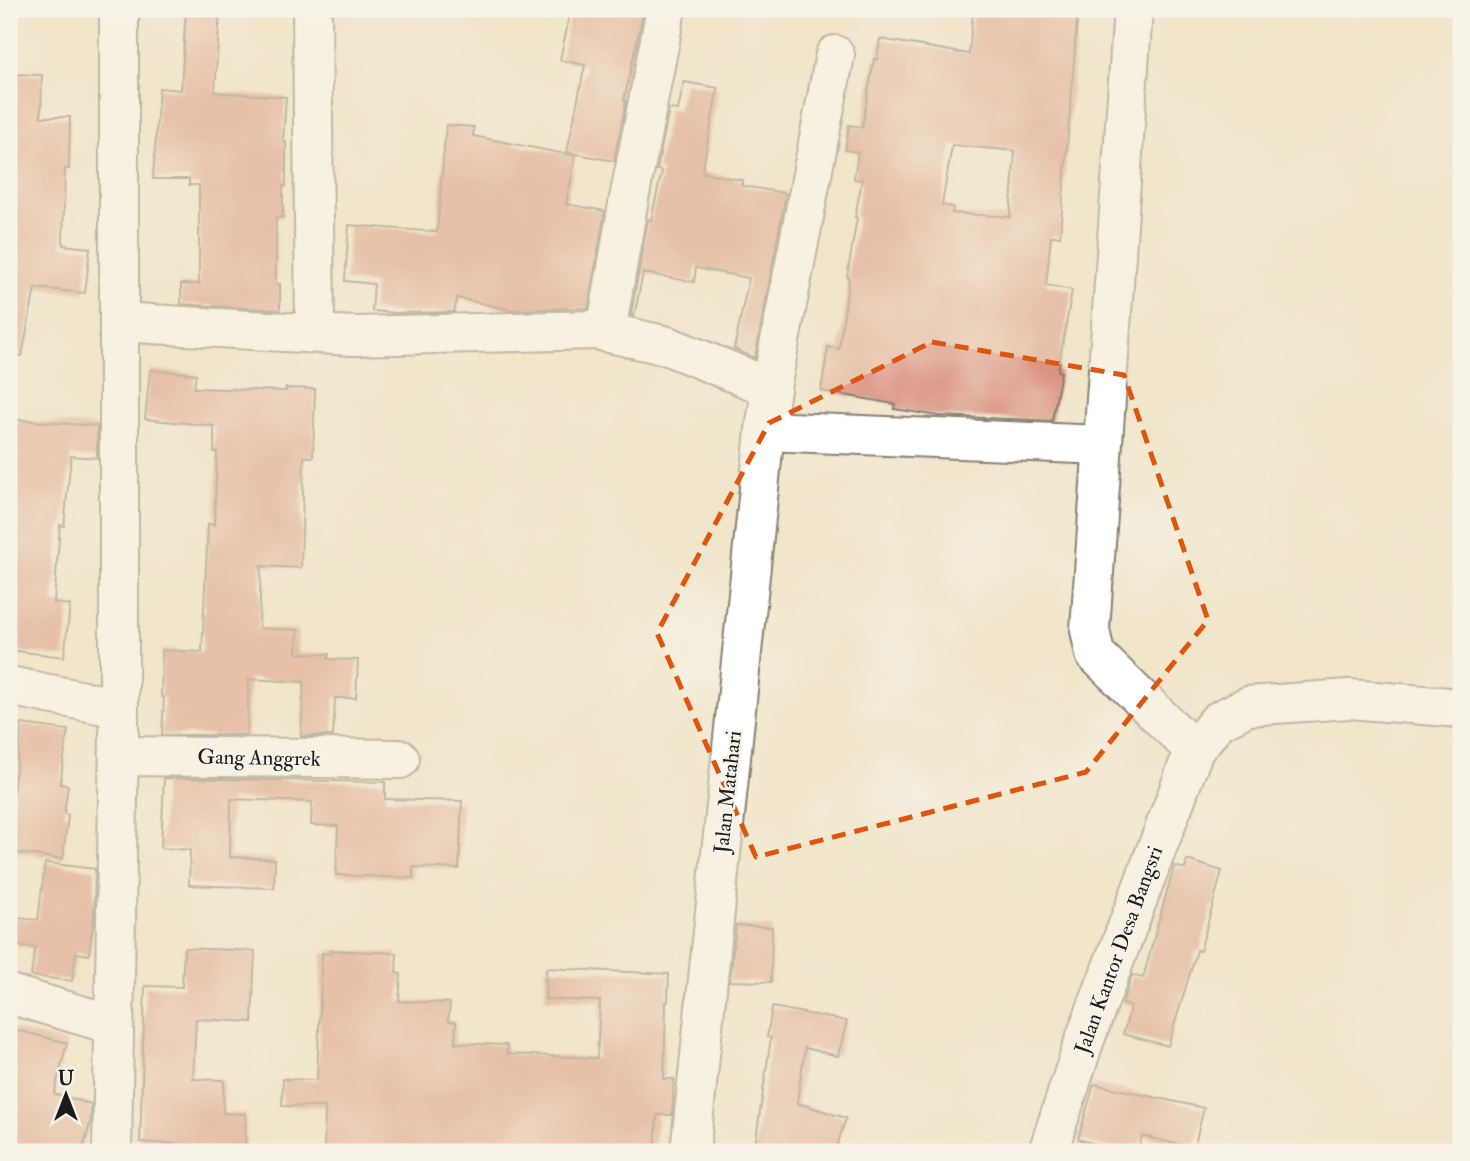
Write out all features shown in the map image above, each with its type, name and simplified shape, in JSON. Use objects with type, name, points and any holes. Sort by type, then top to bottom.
[{"type":"street","points":[[112,1152],[119,756],[119,9]]},
{"type":"street","points":[[312,9],[316,333]]},
{"type":"street","points":[[606,332],[666,9]]},
{"type":"street","points":[[1133,9],[1090,630],[1095,654],[1194,750]]},
{"type":"street","name":"Jalan Matahari","points":[[690,1152],[765,431],[835,55]]},
{"type":"street","points":[[119,322],[353,336],[596,330],[668,346],[771,388]]},
{"type":"street","points":[[765,431],[1102,444]]},
{"type":"street","points":[[9,686],[119,708]]},
{"type":"street","name":"Jalan Kantor Desa Bangsri","points":[[1048,1152],[1085,1039],[1194,750],[1218,721],[1248,706],[1349,699],[1461,708]]},
{"type":"street","name":"Gang Anggrek","points":[[119,756],[400,760]]},
{"type":"street","points":[[9,994],[114,1025]]},
{"type":"highlighted area","points":[[932,342],[1124,375],[1208,620],[1086,772],[756,857],[657,633],[769,423]]},
{"type":"building","points":[[186,9],[220,9],[215,92],[286,97],[283,142],[286,142],[286,186],[283,186],[283,217],[276,217],[276,284],[280,284],[280,310],[181,304],[181,284],[199,284],[199,185],[189,185],[189,179],[153,179],[159,88],[181,90]]},
{"type":"building","points":[[571,9],[644,9],[614,161],[567,152],[585,65],[560,60]]},
{"type":"building","points":[[1034,9],[1078,9],[1060,236],[1051,236],[1046,285],[1072,290],[1052,421],[939,416],[894,409],[895,404],[821,391],[828,347],[839,349],[862,180],[854,179],[858,152],[845,150],[849,125],[862,127],[880,39],[969,54],[973,10],[1033,16]],"holes":[[[952,145],[1015,151],[1010,217],[952,213],[953,207],[942,205]]]},
{"type":"building","points":[[9,74],[42,75],[41,117],[70,117],[69,169],[65,169],[63,245],[90,248],[85,293],[35,288],[22,356],[9,355]]},
{"type":"building","points":[[684,82],[718,88],[702,172],[742,180],[742,186],[786,193],[755,358],[734,349],[749,278],[696,268],[694,282],[643,273],[634,316],[631,315],[648,219],[651,220],[662,171],[657,170],[669,109],[678,110]]},
{"type":"building","points":[[446,125],[474,127],[473,136],[576,156],[566,204],[605,211],[588,308],[511,310],[457,298],[454,312],[372,311],[374,284],[345,281],[349,225],[437,232]]},
{"type":"building","points":[[150,370],[196,374],[194,388],[286,391],[286,388],[315,389],[313,457],[304,457],[301,568],[261,566],[259,628],[298,630],[297,653],[329,654],[328,659],[358,660],[356,698],[335,698],[333,736],[301,736],[304,682],[249,679],[247,735],[162,735],[162,650],[202,652],[208,524],[214,525],[217,452],[214,452],[214,426],[145,419]]},
{"type":"building","points":[[9,419],[97,426],[97,458],[71,456],[64,526],[60,525],[54,603],[70,605],[64,657],[9,650]]},
{"type":"building","points":[[22,724],[68,730],[60,784],[68,785],[63,859],[9,852],[9,807]]},
{"type":"building","points":[[164,778],[385,782],[385,799],[462,801],[459,869],[413,867],[413,878],[336,875],[338,826],[311,825],[312,802],[231,799],[230,857],[275,859],[274,888],[189,885],[190,850],[161,848]]},
{"type":"building","points":[[1187,860],[1222,871],[1200,951],[1197,950],[1168,1046],[1123,1034],[1131,1006],[1122,1004],[1132,975],[1143,978],[1174,866],[1185,869]]},
{"type":"building","points":[[45,863],[95,869],[94,918],[89,955],[76,953],[72,981],[31,976],[35,948],[9,945],[9,917],[38,920]]},
{"type":"building","points":[[736,925],[772,927],[771,982],[730,981]]},
{"type":"building","points":[[184,948],[255,951],[252,1022],[196,1019],[193,1079],[224,1080],[223,1113],[246,1114],[245,1149],[140,1142],[145,986],[182,987]]},
{"type":"building","points":[[330,950],[397,953],[396,973],[401,974],[399,1001],[450,1003],[448,1021],[456,1022],[455,1043],[507,1045],[507,1054],[597,1058],[600,1001],[545,999],[546,968],[669,974],[664,1079],[674,1079],[672,1115],[657,1115],[655,1152],[324,1152],[325,1107],[282,1106],[283,1079],[317,1080],[322,953],[330,954]]},
{"type":"building","points":[[772,1007],[847,1021],[838,1056],[805,1048],[797,1103],[846,1118],[835,1152],[754,1152],[771,1038],[767,1037]]},
{"type":"building","points":[[9,1028],[67,1043],[54,1094],[91,1104],[91,1120],[82,1152],[9,1152]]},
{"type":"building","points":[[1094,1084],[1204,1108],[1194,1148],[1142,1136],[1137,1152],[1122,1152],[1078,1139]]}]
